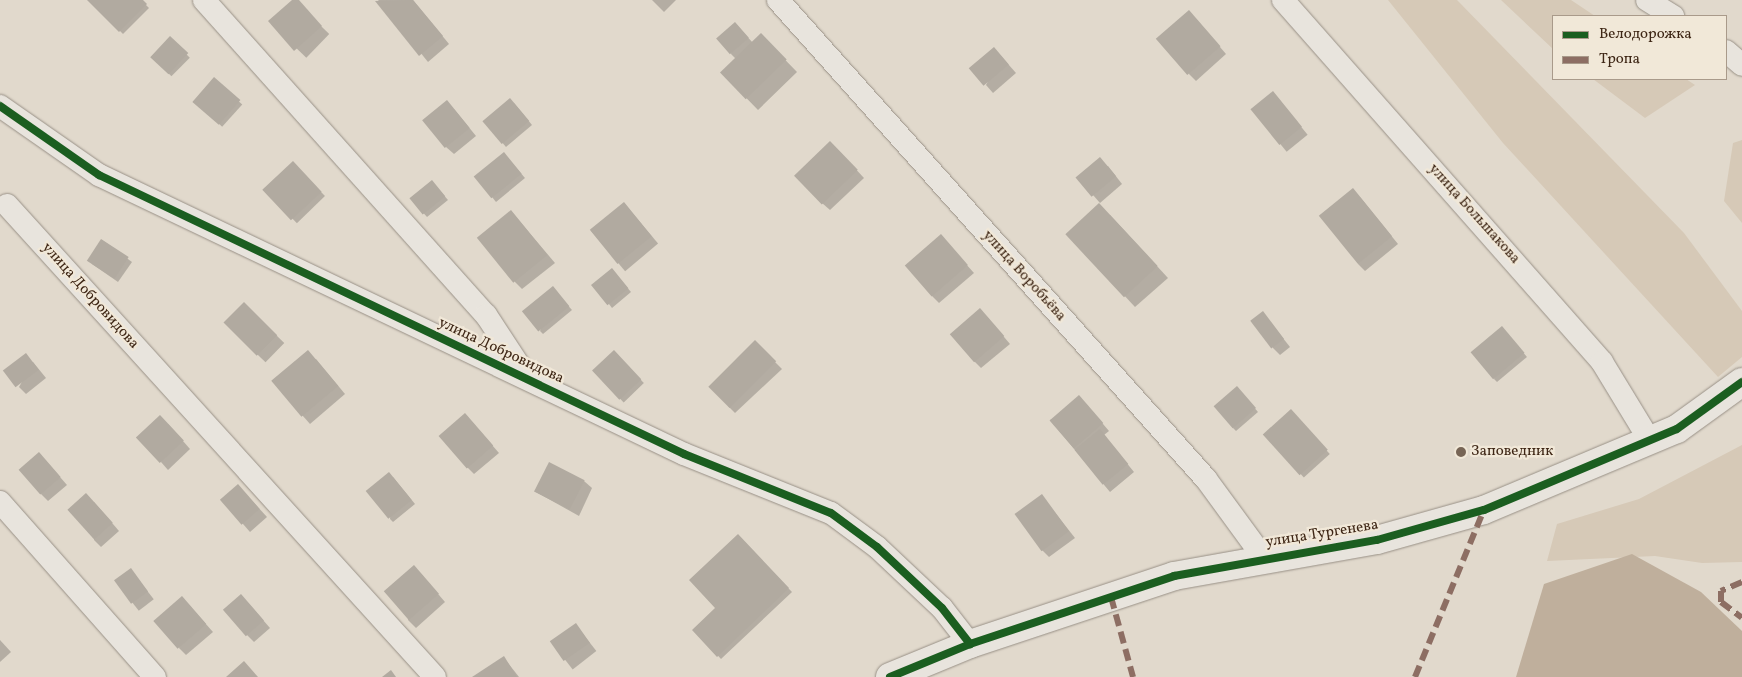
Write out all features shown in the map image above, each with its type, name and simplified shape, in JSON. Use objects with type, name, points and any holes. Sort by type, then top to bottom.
[{"type":"street","name":"улица Добровидова","points":[[204,0],[486,315],[529,380]]},
{"type":"street","name":"улица Воробьёва","points":[[778,0],[1201,473],[1263,557]]},
{"type":"street","name":"улица Большакова","points":[[1283,0],[1589,347],[1650,441]]},
{"type":"street","points":[[1647,0],[1671,15]]},
{"type":"street","points":[[1727,52],[1742,65]]},
{"type":"street","name":"улица Добровидова","points":[[0,106],[99,175],[684,454],[831,513],[876,547],[942,608],[970,644]]},
{"type":"street","name":"улица Добровидова","points":[[7,205],[436,677]]},
{"type":"street","name":"улица Тургенева","points":[[890,677],[970,644],[1174,576],[1263,557],[1377,540],[1484,510],[1677,429],[1742,382]]},
{"type":"street","points":[[0,502],[156,677]]},
{"type":"shaded area","points":[[1388,0],[1457,0],[1684,233],[1742,311],[1742,357],[1718,377],[1503,143]]},
{"type":"shaded area","points":[[1501,0],[1571,0],[1594,15],[1552,15],[1552,48]]},
{"type":"shaded area","points":[[1594,80],[1688,80],[1695,85],[1645,118]]},
{"type":"shaded area","points":[[1742,140],[1742,223],[1724,201],[1733,143]]},
{"type":"shaded area","points":[[1742,445],[1742,562],[1702,563],[1655,556],[1547,561],[1557,524],[1639,499]]},
{"type":"shaded area","points":[[1632,554],[1701,592],[1742,631],[1742,677],[1516,677],[1544,584]]},
{"type":"building","points":[[87,0],[143,0],[147,4],[119,32]]},
{"type":"building","points":[[292,0],[299,0],[322,26],[294,51],[268,21]]},
{"type":"building","points":[[413,0],[443,36],[419,56],[375,1]]},
{"type":"building","points":[[1189,10],[1220,46],[1187,75],[1156,39]]},
{"type":"building","points":[[735,22],[749,38],[730,54],[716,38]]},
{"type":"building","points":[[761,33],[787,60],[746,99],[720,73]]},
{"type":"building","points":[[170,36],[188,53],[169,74],[150,57]]},
{"type":"building","points":[[994,47],[1009,65],[984,86],[969,68]]},
{"type":"building","points":[[214,77],[240,100],[219,125],[192,102]]},
{"type":"building","points":[[1273,91],[1302,127],[1279,145],[1250,109]]},
{"type":"building","points":[[510,98],[529,121],[502,144],[482,121]]},
{"type":"building","points":[[447,100],[470,128],[445,148],[422,120]]},
{"type":"building","points":[[830,141],[858,170],[822,205],[794,176]]},
{"type":"building","points":[[504,152],[522,174],[491,198],[474,177]]},
{"type":"building","points":[[1100,157],[1116,176],[1092,197],[1075,178]]},
{"type":"building","points":[[293,161],[322,192],[291,220],[262,190]]},
{"type":"building","points":[[432,180],[445,196],[423,215],[409,198]]},
{"type":"building","points":[[1353,188],[1392,236],[1358,264],[1319,216]]},
{"type":"building","points":[[624,202],[652,236],[617,264],[590,230]]},
{"type":"building","points":[[1099,203],[1158,266],[1124,297],[1065,234]]},
{"type":"building","points":[[511,210],[548,255],[513,283],[477,238]]},
{"type":"building","points":[[941,234],[968,265],[932,296],[905,265]]},
{"type":"building","points":[[101,239],[129,257],[115,279],[87,261]]},
{"type":"building","points":[[612,268],[628,288],[607,305],[591,285]]},
{"type":"building","points":[[553,286],[569,306],[538,331],[522,311]]},
{"type":"building","points":[[244,302],[277,335],[257,356],[223,323]]},
{"type":"building","points":[[980,308],[1004,336],[974,362],[950,334]]},
{"type":"building","points":[[1263,311],[1284,339],[1271,349],[1250,321]]},
{"type":"building","points":[[1502,326],[1524,353],[1493,379],[1471,352]]},
{"type":"building","points":[[755,340],[776,361],[730,408],[708,387]]},
{"type":"building","points":[[308,350],[338,386],[301,417],[271,381]]},
{"type":"building","points":[[614,350],[641,379],[619,400],[592,370]]},
{"type":"building","points":[[26,353],[39,370],[15,387],[3,370]]},
{"type":"building","points":[[1237,386],[1256,408],[1233,428],[1214,406]]},
{"type":"building","points":[[1079,395],[1103,423],[1074,449],[1050,421]]},
{"type":"building","points":[[1291,409],[1328,450],[1300,475],[1263,434]]},
{"type":"building","points":[[465,413],[493,445],[467,468],[439,436]]},
{"type":"building","points":[[160,415],[184,441],[160,463],[136,438]]},
{"type":"building","points":[[1100,429],[1128,464],[1103,485],[1074,450]]},
{"type":"building","points":[[39,452],[61,477],[40,495],[19,470]]},
{"type":"building","points":[[549,462],[585,480],[570,510],[534,491]]},
{"type":"building","points":[[389,472],[412,500],[388,519],[366,491]]},
{"type":"building","points":[[238,484],[260,509],[242,525],[220,500]]},
{"type":"building","points":[[86,493],[113,523],[94,539],[67,510]]},
{"type":"building","points":[[1042,494],[1069,531],[1042,551],[1014,514]]},
{"type":"building","points":[[738,534],[789,588],[717,657],[692,630],[715,608],[689,580]]},
{"type":"building","points":[[414,565],[439,594],[409,620],[384,591]]},
{"type":"building","points":[[131,568],[148,591],[131,604],[114,580]]},
{"type":"building","points":[[241,594],[264,620],[246,636],[223,610]]},
{"type":"building","points":[[182,596],[206,624],[178,649],[153,621]]},
{"type":"building","points":[[576,623],[590,643],[564,661],[550,641]]},
{"type":"building","points":[[504,656],[517,677],[472,677]]},
{"type":"building","points":[[244,661],[258,677],[226,677]]},
{"type":"building","points":[[391,670],[396,677],[382,677]]},
{"type":"marked path","points":[[1415,677],[1484,510]]},
{"type":"marked path","points":[[1742,582],[1721,591],[1721,602],[1742,618]]},
{"type":"marked path","points":[[1111,597],[1133,677]]},
{"type":"cycle path","points":[[0,106],[99,175],[684,454],[831,513],[877,547],[942,608],[970,644]]},
{"type":"cycle path","points":[[890,677],[970,644],[1174,576],[1377,540],[1484,510],[1677,429],[1742,382]]},
{"type":"place","name":"Заповедник","points":[[1461,452]]}]
